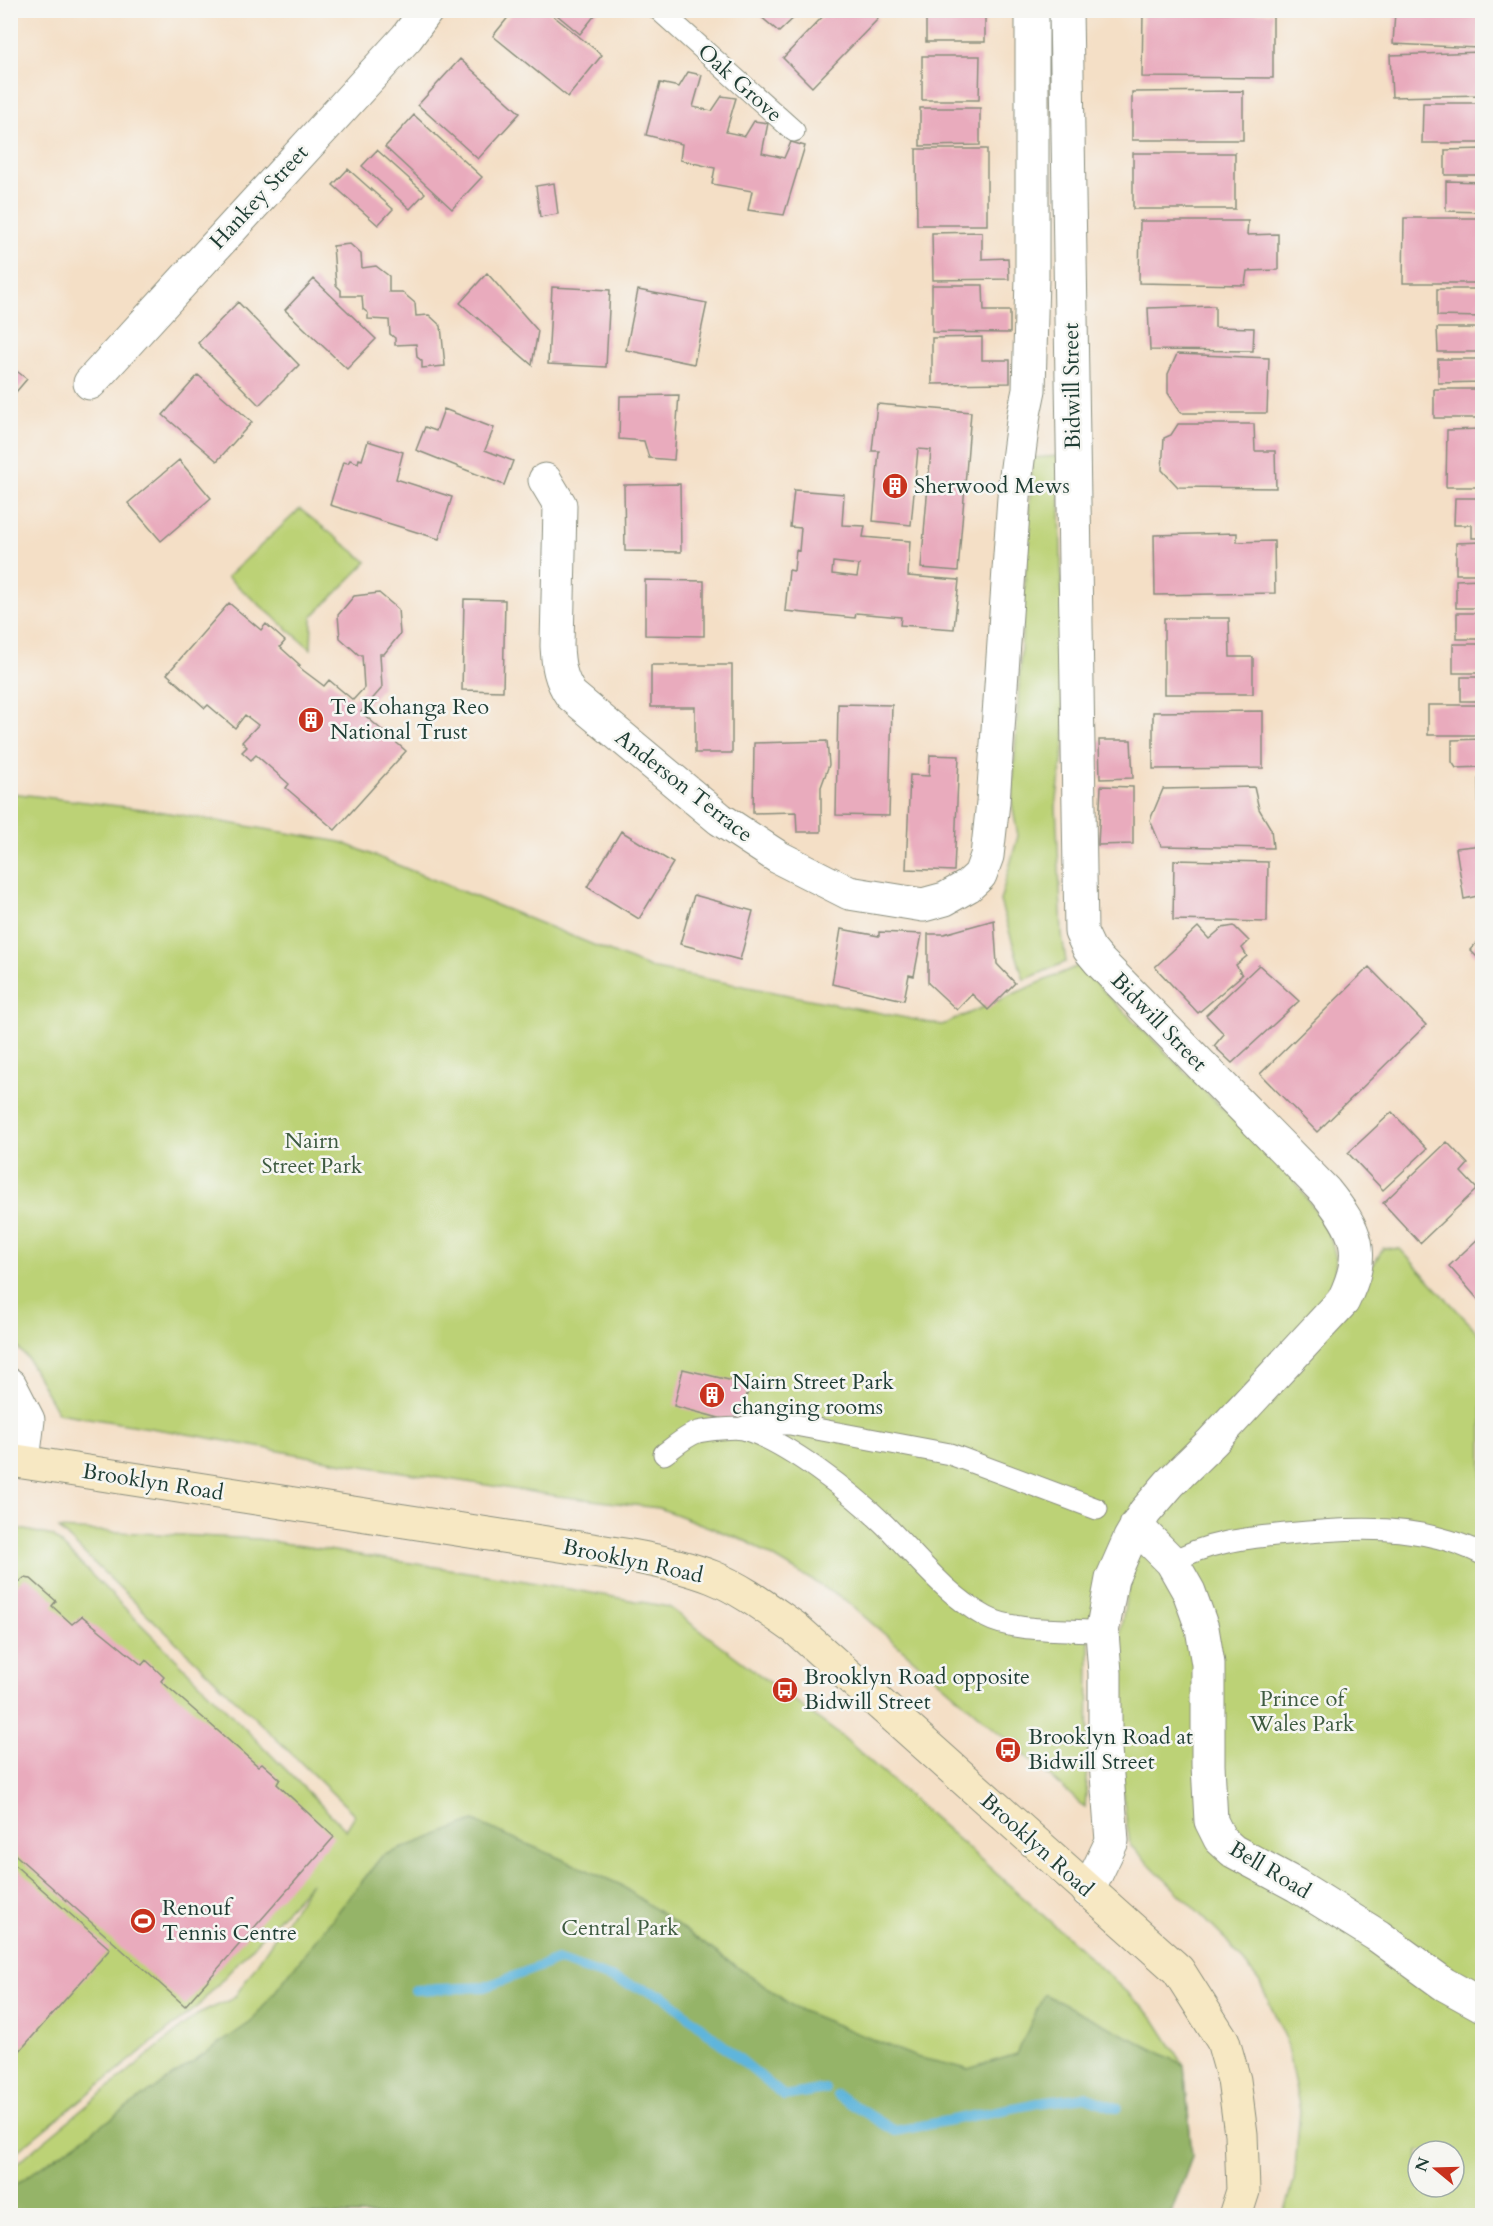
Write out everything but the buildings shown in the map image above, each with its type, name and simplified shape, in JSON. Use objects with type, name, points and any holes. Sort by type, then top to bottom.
[{"type":"main road","name":"Brooklyn Road","points":[[17,1460],[675,1564],[714,1578],[749,1596],[795,1628],[1178,1970],[1223,2041],[1234,2080],[1241,2134],[1243,2191],[1234,2216]]},
{"type":"street","name":"Hankey Street","points":[[90,383],[407,37],[427,10]]},
{"type":"street","name":"Bidwill Street","points":[[1001,667],[1014,483],[1029,390],[1032,277],[1032,10]]},
{"type":"street","name":"Bidwill Street","points":[[1066,10],[1081,932],[1089,949],[1100,962],[1325,1191],[1352,1231],[1357,1248],[1357,1265],[1352,1283],[1343,1301],[1212,1442],[1170,1483],[1136,1526],[1112,1579],[1102,1632],[1105,1673],[1105,1749],[1112,1841],[1088,1891]]},
{"type":"street","name":"Anderson Terrace","points":[[545,480],[560,505],[557,646],[562,683],[571,695],[720,819],[778,856],[849,893],[923,905],[945,899],[968,886],[980,875],[987,856],[993,802],[1001,667]]},
{"type":"street","points":[[10,1385],[28,1420],[17,1460]]},
{"type":"street","name":"Bell Road","points":[[1136,1526],[1172,1562],[1189,1592],[1202,1628],[1208,1664],[1211,1821],[1220,1839],[1233,1851],[1296,1885],[1378,1936],[1444,1984],[1482,2005]]},
{"type":"lane","name":"Oak Grove","points":[[658,10],[794,131]]},
{"type":"lane","points":[[664,1454],[697,1432],[740,1428],[756,1423],[789,1424],[950,1454],[1097,1509]]},
{"type":"lane","points":[[740,1428],[760,1435],[802,1459],[845,1490],[883,1523],[949,1591],[979,1613],[1007,1625],[1102,1632]]},
{"type":"lane","points":[[1172,1562],[1193,1550],[1226,1542],[1330,1529],[1382,1528],[1426,1534],[1464,1544],[1482,1554]]},
{"type":"green space","points":[[1059,456],[1065,741],[1056,806],[1062,934],[1066,962],[1024,980],[1000,901],[1018,836],[1012,804],[1032,458]]},
{"type":"green space","points":[[300,509],[367,562],[312,617],[311,649],[227,577]]},
{"type":"green space","name":"Nairn Street Park","points":[[11,793],[151,810],[341,842],[650,968],[942,1025],[1078,966],[1291,1176],[1328,1228],[1336,1258],[1333,1298],[1166,1473],[1089,1640],[1088,1768],[1085,1807],[845,1600],[748,1542],[659,1508],[558,1496],[344,1463],[58,1413],[27,1358],[11,1340]]},
{"type":"green space","name":"Prince of Wales Park","points":[[1383,1248],[1400,1249],[1482,1337],[1482,2215],[1284,2215],[1294,2181],[1300,2110],[1285,2037],[1259,1981],[1226,1940],[1130,1845],[1122,1789],[1120,1634],[1129,1581],[1139,1550],[1173,1486],[1349,1308]]},
{"type":"green space","name":"Central Park","points":[[11,1527],[53,1536],[346,1830],[355,1815],[59,1529],[258,1539],[525,1581],[669,1607],[844,1738],[1072,1941],[1154,2018],[1184,2065],[1192,2157],[1170,2216],[11,2215],[11,2168],[197,2015],[234,1998],[311,1883],[199,2005],[11,2156]]},
{"type":"green space","points":[[474,1821],[619,1884],[797,2009],[916,2057],[968,2069],[1017,2054],[1044,1994],[1184,2065],[1192,2157],[1170,2215],[11,2215],[11,2188],[251,2022],[382,1856]]},
{"type":"waterway","points":[[415,1990],[485,1987],[557,1960],[664,1996],[784,2096],[825,2089]]},
{"type":"waterway","points":[[837,2095],[895,2131],[1038,2103],[1085,2097],[1117,2108]]},
{"type":"place","name":"Sherwood Mews","points":[[895,486]]},
{"type":"place","name":"Te Kohanga Reo National Trust","points":[[311,720]]},
{"type":"place","name":"Nairn Street Park changing rooms","points":[[712,1395]]},
{"type":"place","name":"Brooklyn Road opposite Bidwill Street","points":[[785,1690]]},
{"type":"place","name":"Brooklyn Road at Bidwill Street","points":[[1008,1750]]},
{"type":"place","name":"Renouf Tennis Centre","points":[[143,1921]]}]
